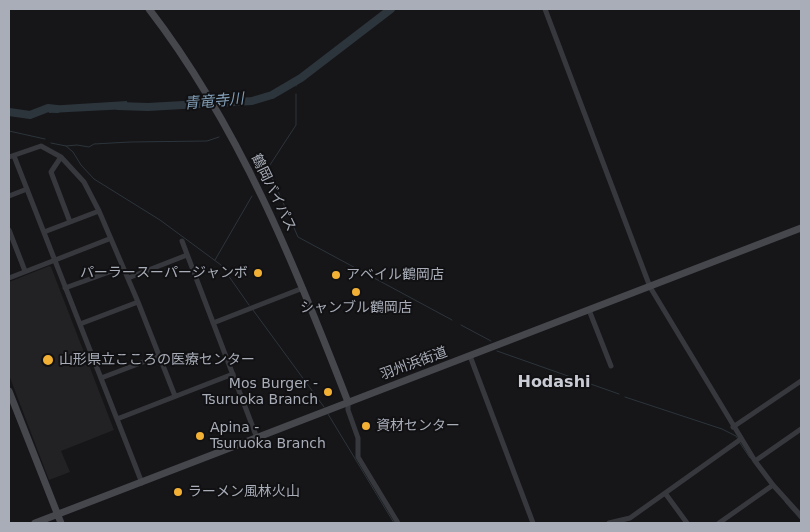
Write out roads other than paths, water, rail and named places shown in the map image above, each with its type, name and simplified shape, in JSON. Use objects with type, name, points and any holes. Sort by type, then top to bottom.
[{"type":"main road","name":"鶴岡バイパス","points":[[149,9],[172,39],[219,113],[265,204],[303,288],[348,402]]},
{"type":"main road","name":"羽州浜街道","points":[[35,523],[801,228]]},
{"type":"main road","points":[[10,396],[61,523]]},
{"type":"street","points":[[544,9],[650,287],[740,440],[772,486],[801,516]]},
{"type":"street","points":[[142,483],[27,189],[11,156],[41,146],[60,158],[84,182],[99,211],[128,278],[174,396]]},
{"type":"street","points":[[60,158],[51,172],[70,222]]},
{"type":"street","points":[[9,196],[27,189]]},
{"type":"street","points":[[44,232],[99,211]]},
{"type":"street","points":[[9,230],[25,272]]},
{"type":"street","points":[[9,278],[110,238]]},
{"type":"street","points":[[182,241],[257,438]]},
{"type":"street","points":[[128,278],[187,255]]},
{"type":"street","points":[[65,288],[123,267]]},
{"type":"street","points":[[213,323],[303,288]]},
{"type":"street","points":[[80,324],[138,302]]},
{"type":"street","points":[[589,310],[611,366]]},
{"type":"street","points":[[101,378],[159,356]]},
{"type":"street","points":[[470,356],[533,523]]},
{"type":"street","points":[[116,419],[233,374]]},
{"type":"street","points":[[733,427],[801,380]]},
{"type":"street","points":[[348,402],[348,410],[358,438],[358,457],[398,523]]},
{"type":"street","points":[[755,461],[801,429]]},
{"type":"street","points":[[609,523],[632,521],[665,493],[740,440]]},
{"type":"street","points":[[720,523],[772,486]]},
{"type":"street","points":[[665,493],[687,523]]},
{"type":"waterway","name":"青竜寺川","points":[[118,106],[148,107],[252,101],[272,95],[301,78],[391,9]]},
{"type":"waterway","points":[[296,94],[296,125],[268,168],[298,237],[452,320]]},
{"type":"waterway","name":"青竜寺川","points":[[9,112],[30,115],[48,108],[57,109]]},
{"type":"waterway","points":[[9,131],[45,139]]},
{"type":"waterway","points":[[51,143],[89,147],[94,144],[130,142],[207,141],[219,137]]},
{"type":"waterway","points":[[66,146],[94,179],[160,220],[221,265],[249,305]]},
{"type":"waterway","points":[[215,260],[252,196]]},
{"type":"waterway","points":[[253,310],[324,407]]},
{"type":"waterway","points":[[461,325],[491,341]]},
{"type":"waterway","points":[[497,351],[619,394]]},
{"type":"waterway","points":[[625,397],[722,429],[738,439]]},
{"type":"waterway","points":[[328,414],[394,523]]},
{"type":"waterway","points":[[740,443],[750,458]]},
{"type":"waterway","points":[[785,502],[801,520]]},
{"type":"place","name":"パーラースーパージャンボ","points":[[258,273]]},
{"type":"place","name":"アベイル鶴岡店","points":[[336,275]]},
{"type":"place","name":"シャンブル鶴岡店","points":[[356,292]]},
{"type":"place","name":"山形県立こころの医療センター","points":[[48,360]]},
{"type":"place","name":"Mos Burger - Tsuruoka Branch","points":[[328,392]]},
{"type":"place","name":"資材センター","points":[[366,426]]},
{"type":"place","name":"Apina - Tsuruoka Branch","points":[[200,436]]},
{"type":"place","name":"ラーメン風林火山","points":[[178,492]]},
{"type":"district","name":"Hodashi","points":[[554,383]]}]
